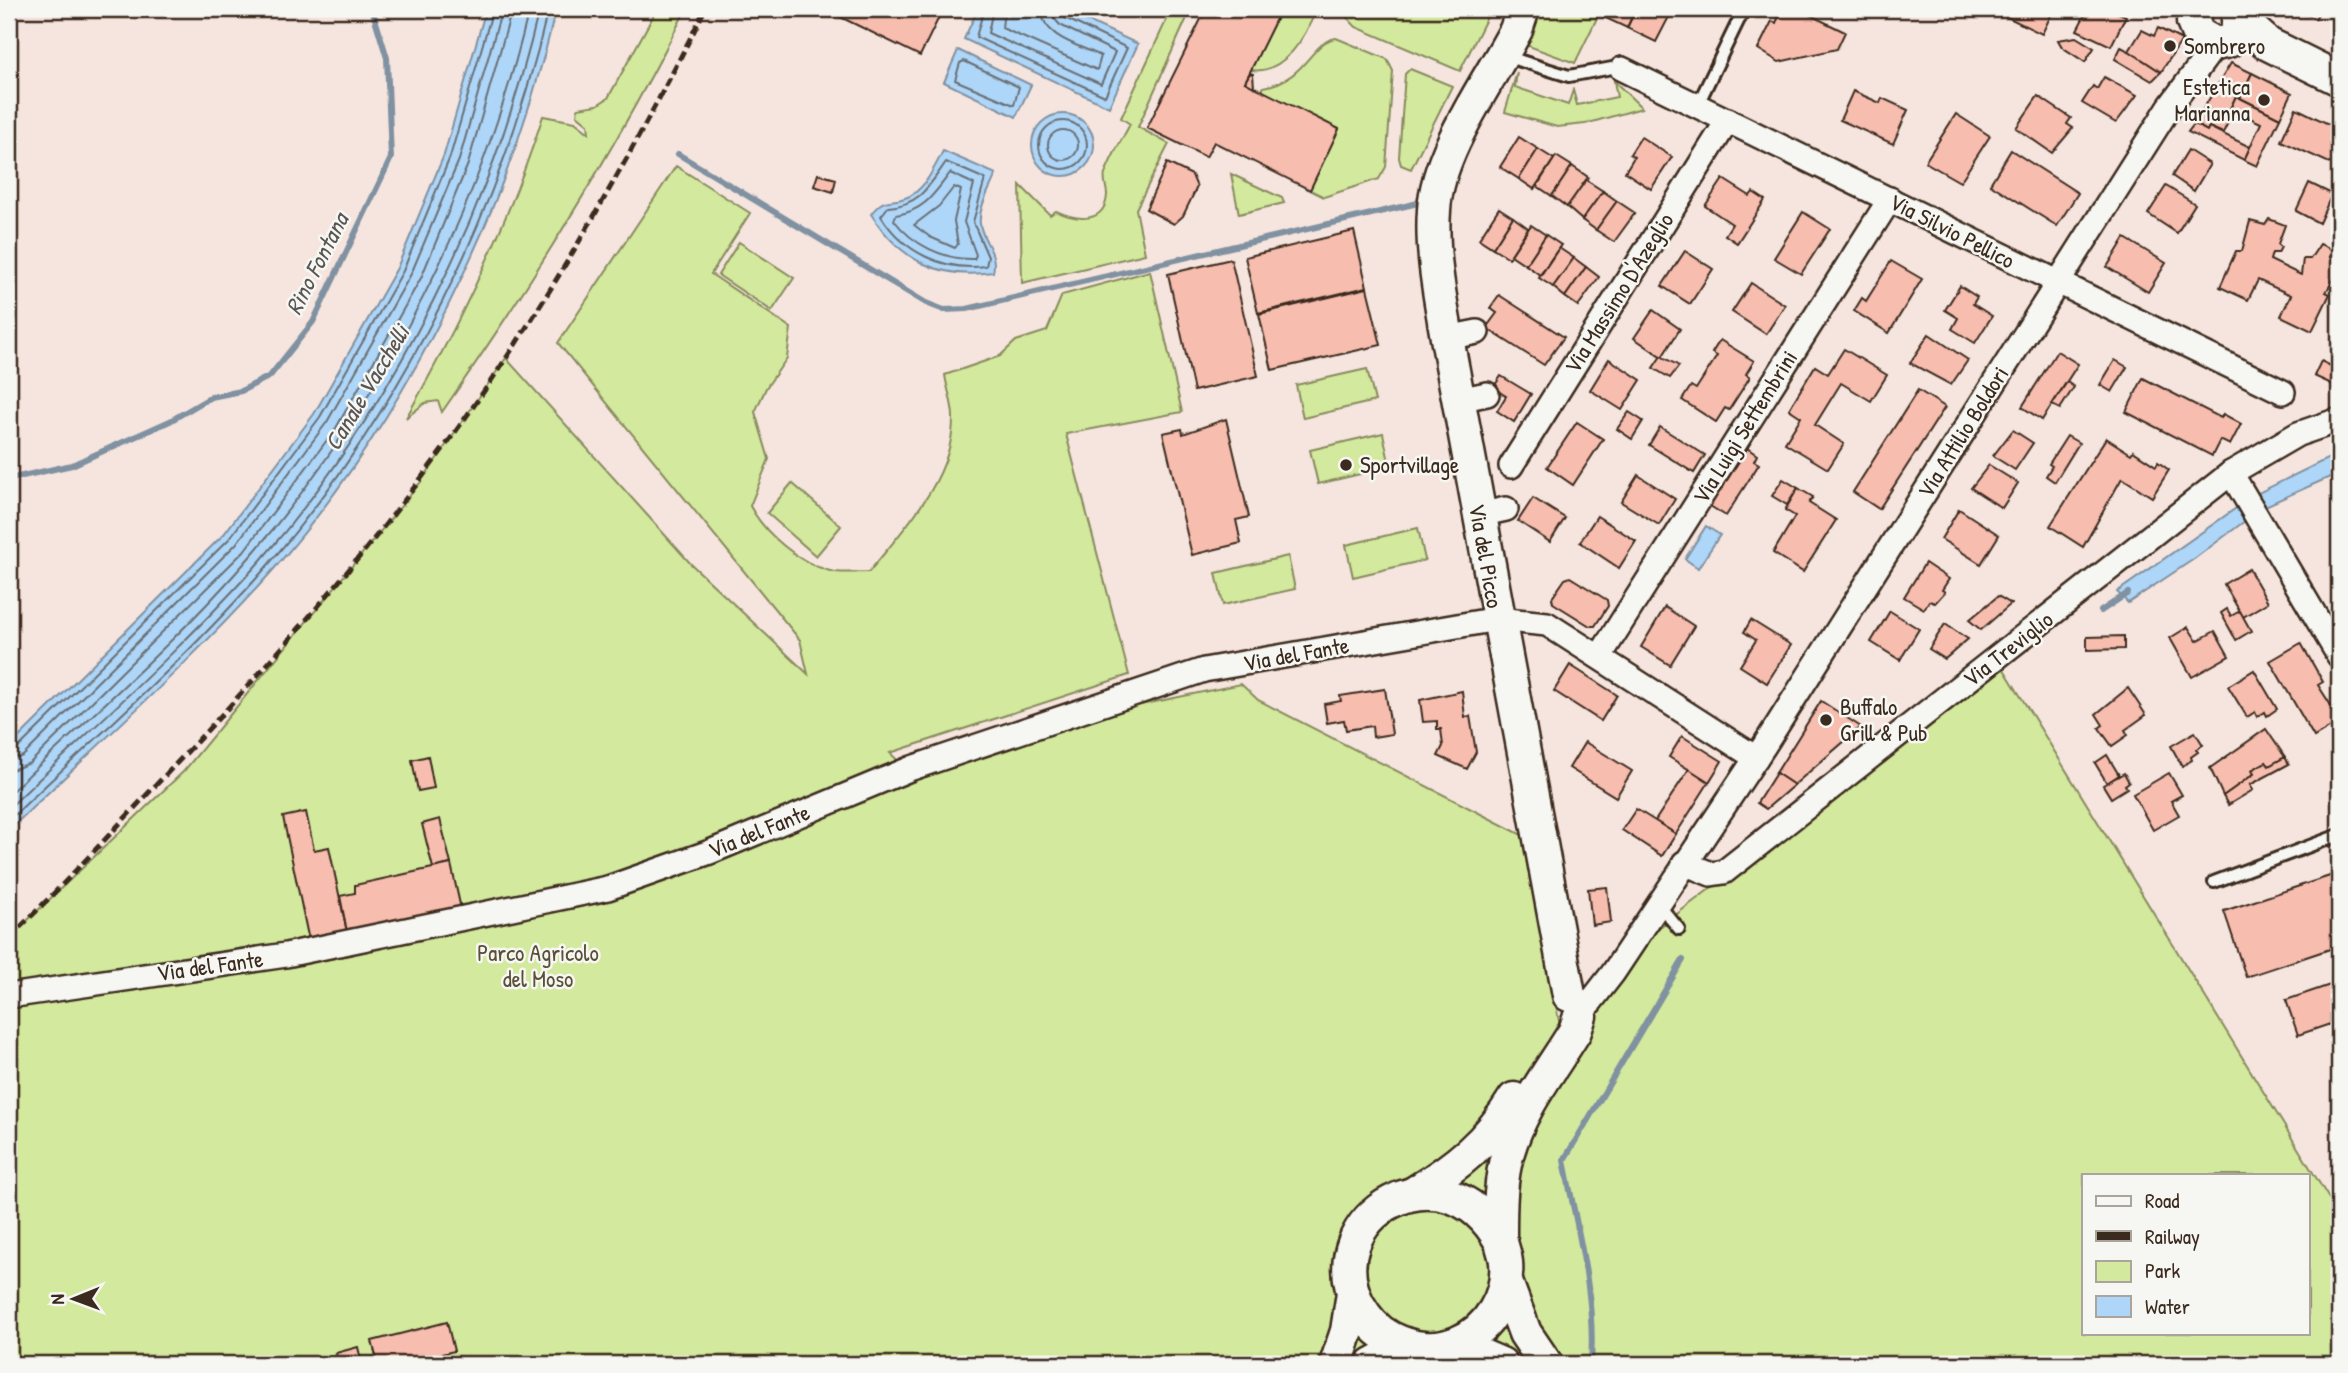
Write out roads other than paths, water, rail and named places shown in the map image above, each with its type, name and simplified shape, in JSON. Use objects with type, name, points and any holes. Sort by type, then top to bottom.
[{"type":"main road","name":"Via del Picco","points":[[1523,9],[1503,55],[1449,155],[1434,208],[1436,258],[1462,335],[1493,512],[1488,563],[1502,620],[1573,1006]]},
{"type":"main road","points":[[2216,21],[2339,79]]},
{"type":"main road","name":"Via Attilio Boldori","points":[[1414,1193],[1468,1158],[1497,1126],[1573,1006]]},
{"type":"main road","name":"Via Attilio Boldori","points":[[1500,1240],[1503,1171],[1508,1150],[1518,1125],[1575,1031],[1573,1006]]},
{"type":"main road","points":[[1336,1364],[1347,1331],[1353,1293],[1350,1267],[1355,1241],[1369,1219],[1389,1202],[1414,1193],[1435,1192],[1465,1202],[1490,1222],[1500,1240],[1506,1261],[1506,1282],[1499,1305],[1485,1324],[1467,1339],[1445,1347]]},
{"type":"main road","points":[[1506,1282],[1525,1333],[1546,1364]]},
{"type":"main road","points":[[1353,1293],[1364,1316],[1382,1335],[1406,1346],[1445,1347],[1480,1355],[1501,1364]]},
{"type":"main road","points":[[1373,1364],[1406,1346]]},
{"type":"street","name":"Via Attilio Boldori","points":[[1573,1006],[1613,973],[1657,902],[1756,758],[2170,106],[2216,21]]},
{"type":"street","name":"Via Silvio Pellico","points":[[1617,69],[1698,104],[2283,392]]},
{"type":"street","name":"Via Massimo D'Azeglio","points":[[1511,466],[1728,120]]},
{"type":"street","name":"Via Luigi Settembrini","points":[[1600,656],[1890,199]]},
{"type":"street","name":"Via Treviglio","points":[[1684,863],[1711,874],[1724,872],[2231,473],[2298,434],[2339,420]]},
{"type":"street","points":[[2231,473],[2339,656]]},
{"type":"street","points":[[1502,620],[1547,624],[1756,758]]},
{"type":"street","name":"Via del Fante","points":[[9,996],[286,955],[608,888],[710,852],[912,768],[1203,670],[1502,620]]},
{"type":"lane","points":[[1698,104],[1744,9]]},
{"type":"lane","points":[[1503,55],[1569,76],[1617,69]]},
{"type":"lane","points":[[2214,882],[2339,835]]},
{"type":"lane","points":[[1657,902],[1679,929]]},
{"type":"water","name":"Canale Vacchelli","points":[[486,9],[556,9],[536,84],[511,159],[448,307],[409,378],[368,446],[322,510],[273,570],[177,671],[9,830],[9,747],[224,534],[314,414],[397,268],[444,155]]},
{"type":"water","points":[[978,9],[1062,9],[1138,44],[1109,107],[964,39]]},
{"type":"water","points":[[958,50],[1031,85],[1016,117],[944,82]]},
{"type":"water","points":[[1063,114],[1085,123],[1094,145],[1085,167],[1063,176],[1041,167],[1032,145],[1041,123]]},
{"type":"water","points":[[943,151],[996,174],[980,218],[982,231],[992,253],[993,272],[955,273],[923,263],[895,244],[871,214],[883,203],[905,198],[918,191],[928,179]]},
{"type":"water","points":[[2339,453],[2339,473],[2265,506],[2194,559],[2128,603],[2117,592],[2256,494]]},
{"type":"water","points":[[1706,526],[1720,535],[1698,568],[1685,559]]},
{"type":"waterway","name":"Rino Fontana","points":[[9,479],[72,465],[170,421],[211,397],[241,391],[270,376],[313,322],[391,158],[387,58],[372,9]]},
{"type":"waterway","points":[[678,154],[926,303],[944,310],[967,309],[1418,203]]},
{"type":"waterway","points":[[2101,611],[2128,593]]},
{"type":"waterway","points":[[1591,1361],[1588,1286],[1564,1160],[1683,960]]},
{"type":"railway","points":[[9,938],[101,844],[282,648],[362,553],[439,455],[507,358],[568,261],[626,160],[705,9]]},
{"type":"place","name":"Sombrero","points":[[2170,46]]},
{"type":"place","name":"Estetica Marianna","points":[[2264,100]]},
{"type":"place","name":"Sportvillage","points":[[1346,465]]},
{"type":"place","name":"Buffalo Grill & Pub","points":[[1826,720]]},
{"type":"park label","name":"Parco Agricolo del Moso","points":[[538,966]]}]
